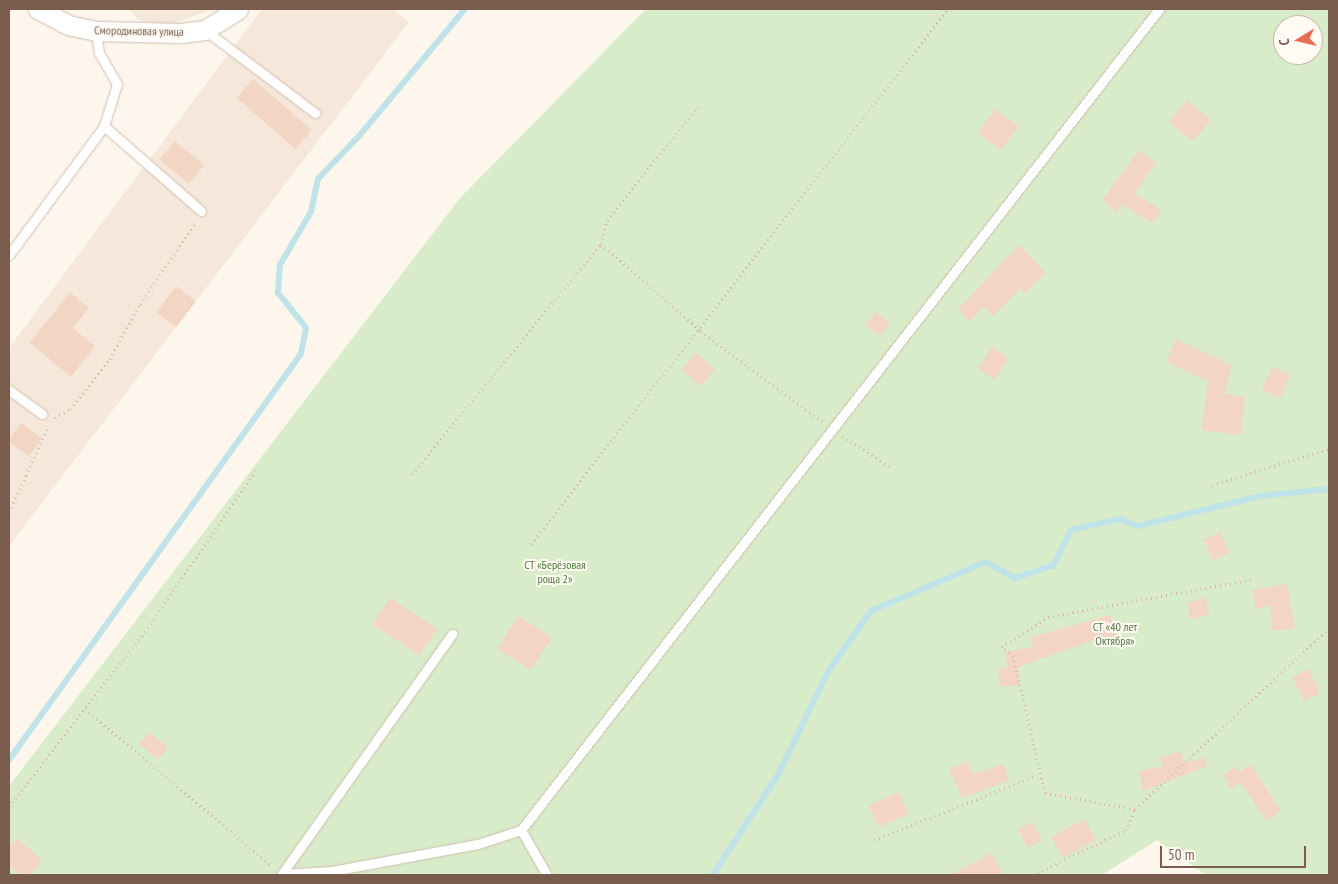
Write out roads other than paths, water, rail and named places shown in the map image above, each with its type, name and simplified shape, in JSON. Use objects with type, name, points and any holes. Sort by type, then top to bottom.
[{"type":"street","name":"Смородиновая улица","points":[[38,9],[68,25],[96,32],[205,30]]},
{"type":"street","points":[[205,30],[238,9]]},
{"type":"lane","points":[[282,875],[332,872],[449,850],[521,830],[835,431],[1158,9]]},
{"type":"lane","points":[[205,30],[315,113]]},
{"type":"lane","points":[[9,255],[104,126],[116,84],[99,53],[96,32]]},
{"type":"lane","points":[[104,126],[201,211]]},
{"type":"lane","points":[[9,390],[42,414]]},
{"type":"lane","points":[[282,875],[452,634]]},
{"type":"lane","points":[[521,830],[547,875]]},
{"type":"waterway","points":[[9,760],[301,354],[306,328],[278,293],[280,265],[311,212],[318,179],[360,135],[465,9]]},
{"type":"waterway","points":[[713,875],[778,775],[829,670],[871,611],[986,562],[1015,578],[1053,566],[1071,530],[1120,519],[1138,526],[1261,496],[1329,489]]},
{"type":"park label","name":"СТ «Берёзовая роща 2»","points":[[555,572]]},
{"type":"park label","name":"СТ «40 лет Октября»","points":[[1115,634]]}]
